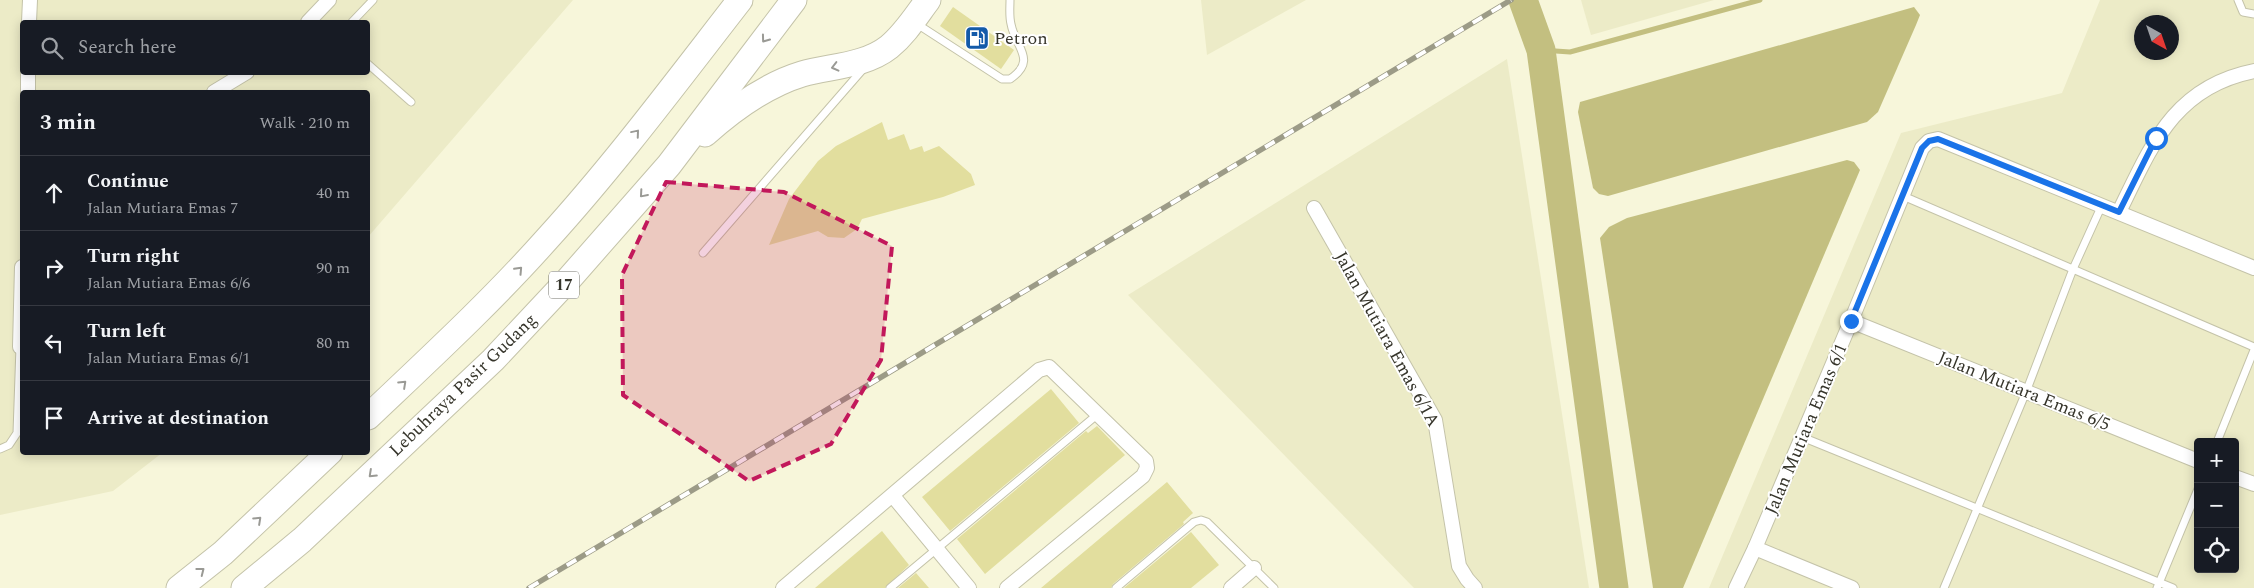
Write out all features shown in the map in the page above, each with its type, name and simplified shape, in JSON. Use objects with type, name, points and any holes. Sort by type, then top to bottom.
[{"type":"highway","name":"17","points":[[370,415],[476,316],[548,238],[647,121],[740,0]]},
{"type":"highway","name":"Lebuhraya Pasir Gudang","points":[[244,588],[302,540],[493,360],[568,280],[669,165],[794,0]]},
{"type":"highway","points":[[669,165],[714,126],[773,86],[801,75],[875,55],[893,43],[928,0]]},
{"type":"highway","points":[[178,588],[222,553],[327,455]]},
{"type":"highway","points":[[260,588],[302,540]]},
{"type":"street","points":[[30,0],[30,20]]},
{"type":"street","points":[[314,20],[329,0]]},
{"type":"street","points":[[2119,212],[2156,138],[2178,111],[2209,89],[2229,78],[2254,71]]},
{"type":"street","points":[[28,75],[28,90]]},
{"type":"street","points":[[227,89],[243,75]]},
{"type":"street","name":"Jalan Mutiara Emas 6/1","points":[[1736,588],[1756,548],[1922,148],[1929,141],[1938,139],[2102,205]]},
{"type":"street","points":[[2102,205],[2254,268]]},
{"type":"street","name":"Jalan Mutiara Emas 6/1A","points":[[1314,208],[1435,420],[1459,566],[1475,588]]},
{"type":"street","name":"Jalan Mutiara Emas 6/5","points":[[1851,321],[2194,459]]},
{"type":"street","points":[[783,588],[1044,367],[1049,367],[1146,461],[1147,468],[1143,476],[1007,588]]},
{"type":"street","points":[[2239,478],[2254,484]]},
{"type":"street","points":[[893,496],[969,588]]},
{"type":"street","points":[[1756,548],[1852,588]]},
{"type":"street","points":[[1231,588],[1254,568]]},
{"type":"lane","points":[[354,20],[373,0]]},
{"type":"lane","points":[[912,21],[1002,79],[1010,79],[1022,66],[1024,53],[1011,24],[1010,0]]},
{"type":"lane","points":[[2238,0],[2243,12],[2254,14]]},
{"type":"lane","points":[[703,253],[875,55]]},
{"type":"lane","points":[[370,66],[411,102]]},
{"type":"lane","points":[[1903,196],[2254,348],[2219,438]]},
{"type":"lane","points":[[1944,588],[2026,392],[2073,269],[2102,205]]},
{"type":"lane","points":[[0,449],[9,445],[17,433],[20,347]]},
{"type":"lane","points":[[890,588],[1098,414]]},
{"type":"lane","points":[[1802,437],[1977,508],[2158,585],[2172,588]]},
{"type":"lane","points":[[2158,585],[2194,499]]},
{"type":"lane","points":[[1116,588],[1194,522],[1201,520],[1207,522],[1274,588]]},
{"type":"highlighted area","points":[[666,182],[784,192],[892,246],[881,360],[831,444],[749,481],[623,395],[622,275]]},
{"type":"shaded area","points":[[0,0],[573,0],[370,235],[370,90],[20,90],[20,455],[159,455],[113,491],[0,515]]},
{"type":"shaded area","points":[[1201,0],[1306,0],[1207,55]]},
{"type":"shaded area","points":[[1581,0],[1714,0],[1591,35]]},
{"type":"shaded area","points":[[2100,0],[2254,0],[2254,588],[1709,588],[1901,133],[2062,93]]},
{"type":"shaded area","points":[[1914,7],[1920,15],[1916,25],[1878,112],[1867,122],[1608,196],[1599,194],[1593,188],[1578,112],[1580,102]]},
{"type":"shaded area","points":[[1507,59],[1589,588],[1414,588],[1128,295]]},
{"type":"shaded area","points":[[1847,160],[1854,162],[1860,170],[1683,588],[1653,588],[1600,238],[1609,227],[1627,218]]},
{"type":"building","name":"Petron","points":[[953,7],[1014,50],[1001,69],[940,26]]},
{"type":"building","points":[[882,122],[888,140],[904,134],[910,150],[922,146],[924,152],[939,146],[971,174],[975,185],[943,197],[862,219],[857,229],[844,238],[828,237],[818,231],[769,245],[789,199],[818,161],[836,146]]},
{"type":"building","points":[[1051,389],[1079,423],[950,531],[922,497]]},
{"type":"building","points":[[1097,426],[1125,455],[985,574],[957,539],[1086,431],[1088,433]]},
{"type":"building","points":[[1167,482],[1193,513],[1183,522],[1184,524],[1113,584],[1111,588],[1041,588]]},
{"type":"building","points":[[882,531],[909,565],[885,588],[815,588]]},
{"type":"building","points":[[1191,532],[1219,565],[1191,588],[1124,588]]},
{"type":"building","points":[[916,573],[929,588],[898,588]]},
{"type":"waterway","points":[[1523,0],[1541,50],[1614,588]]},
{"type":"waterway","points":[[1541,50],[1570,52],[1760,0]]},
{"type":"railway","points":[[529,588],[1511,0]]},
{"type":"place","name":"Petron","points":[[977,38]]},
{"type":"route","points":[[1851,321],[1922,148],[1929,141],[1938,139],[2119,212],[2156,138]]}]
